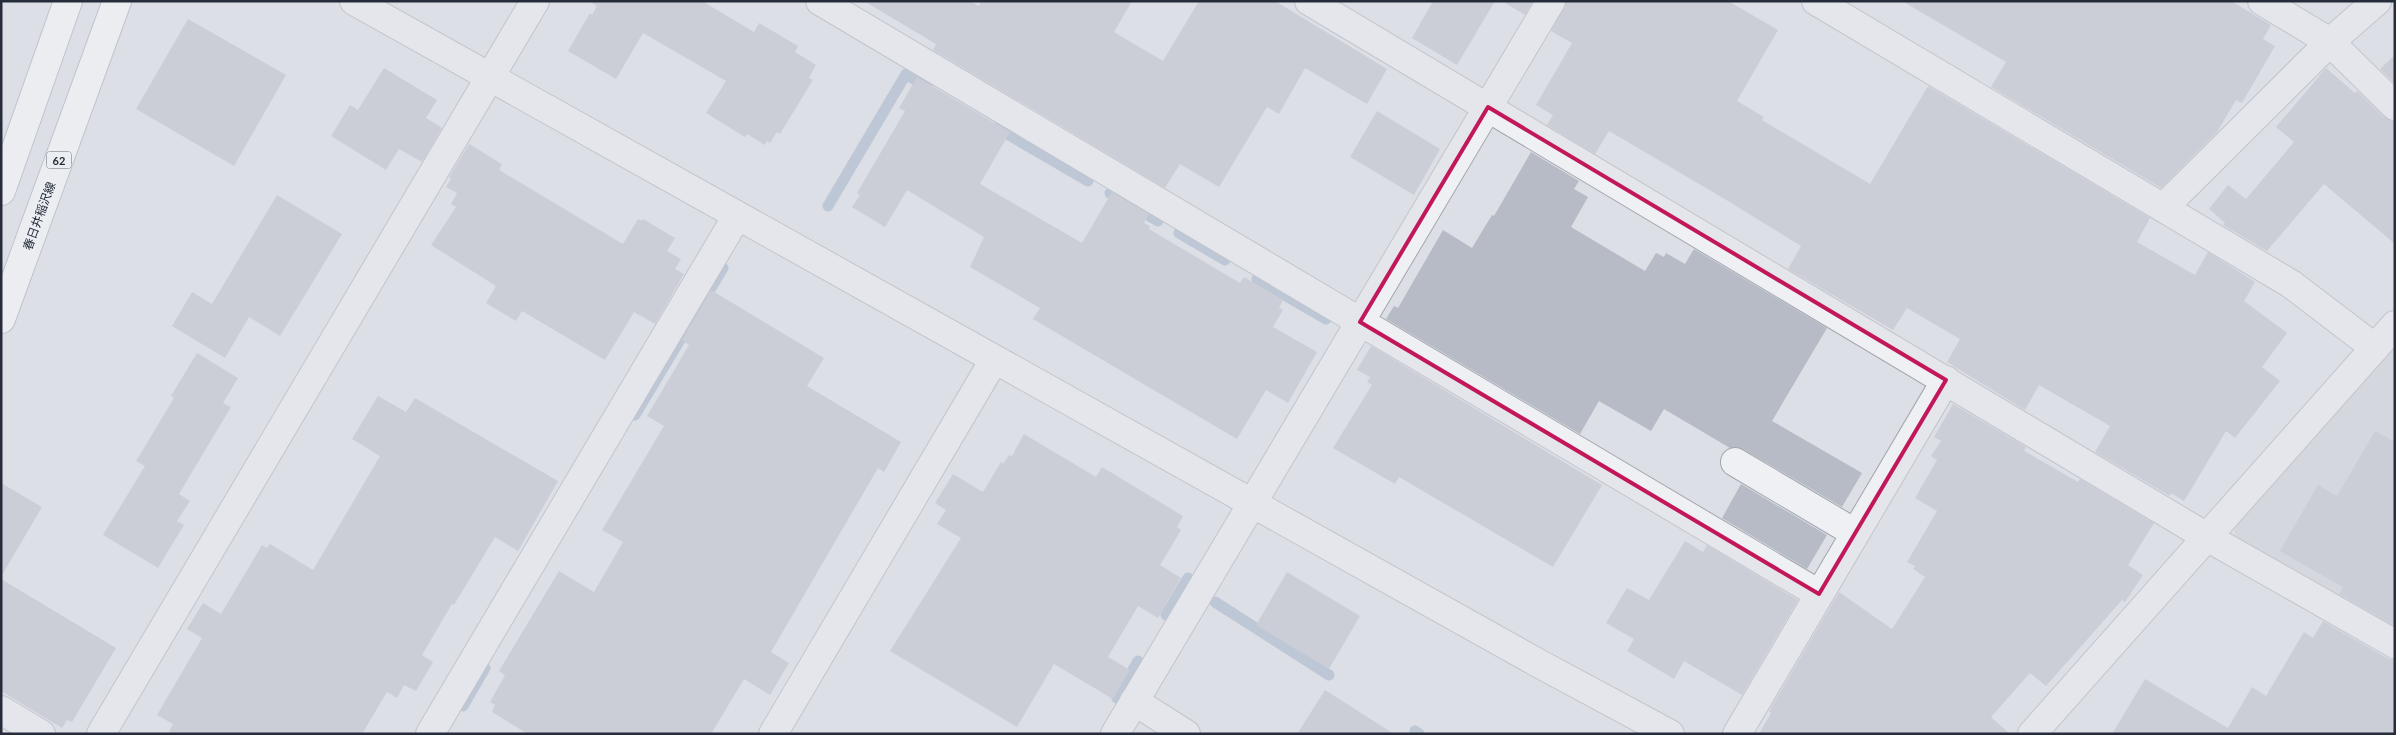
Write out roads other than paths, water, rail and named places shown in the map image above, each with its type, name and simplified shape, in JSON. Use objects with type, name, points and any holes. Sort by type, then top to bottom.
[{"type":"main road","points":[[1,192],[68,1]]},
{"type":"main road","name":"春日井稲沢線","points":[[1,319],[117,1]]},
{"type":"street","points":[[354,1],[1252,504],[1670,734]]},
{"type":"street","points":[[101,734],[536,1]]},
{"type":"street","points":[[820,1],[1819,594]]},
{"type":"street","points":[[1309,1],[2207,537],[2395,644]]},
{"type":"street","points":[[1115,734],[1551,1]]},
{"type":"street","points":[[1816,1],[2291,284],[2374,348]]},
{"type":"street","points":[[2262,1],[2330,42],[2395,106]]},
{"type":"street","points":[[2163,208],[2330,42],[2377,1]]},
{"type":"street","points":[[430,734],[737,216]]},
{"type":"street","points":[[2042,731],[2207,537],[2395,326]]},
{"type":"street","points":[[773,734],[994,360]]},
{"type":"street","points":[[1737,734],[1946,380]]},
{"type":"street","points":[[1735,462],[1855,533]]},
{"type":"street","points":[[1134,701],[1186,734]]},
{"type":"street","points":[[1,710],[41,734]]},
{"type":"waterway","points":[[828,206],[906,74],[927,87]]},
{"type":"waterway","points":[[997,128],[1088,181]]},
{"type":"waterway","points":[[1110,193],[1158,221]]},
{"type":"waterway","points":[[1179,233],[1225,260]]},
{"type":"waterway","points":[[635,415],[723,268]]},
{"type":"waterway","points":[[1257,279],[1326,319]]},
{"type":"waterway","points":[[1166,615],[1188,578]]},
{"type":"waterway","points":[[1215,602],[1329,675]]},
{"type":"waterway","points":[[1117,698],[1138,661]]},
{"type":"waterway","points":[[463,706],[485,668]]},
{"type":"waterway","points":[[1415,731],[1419,734]]}]
